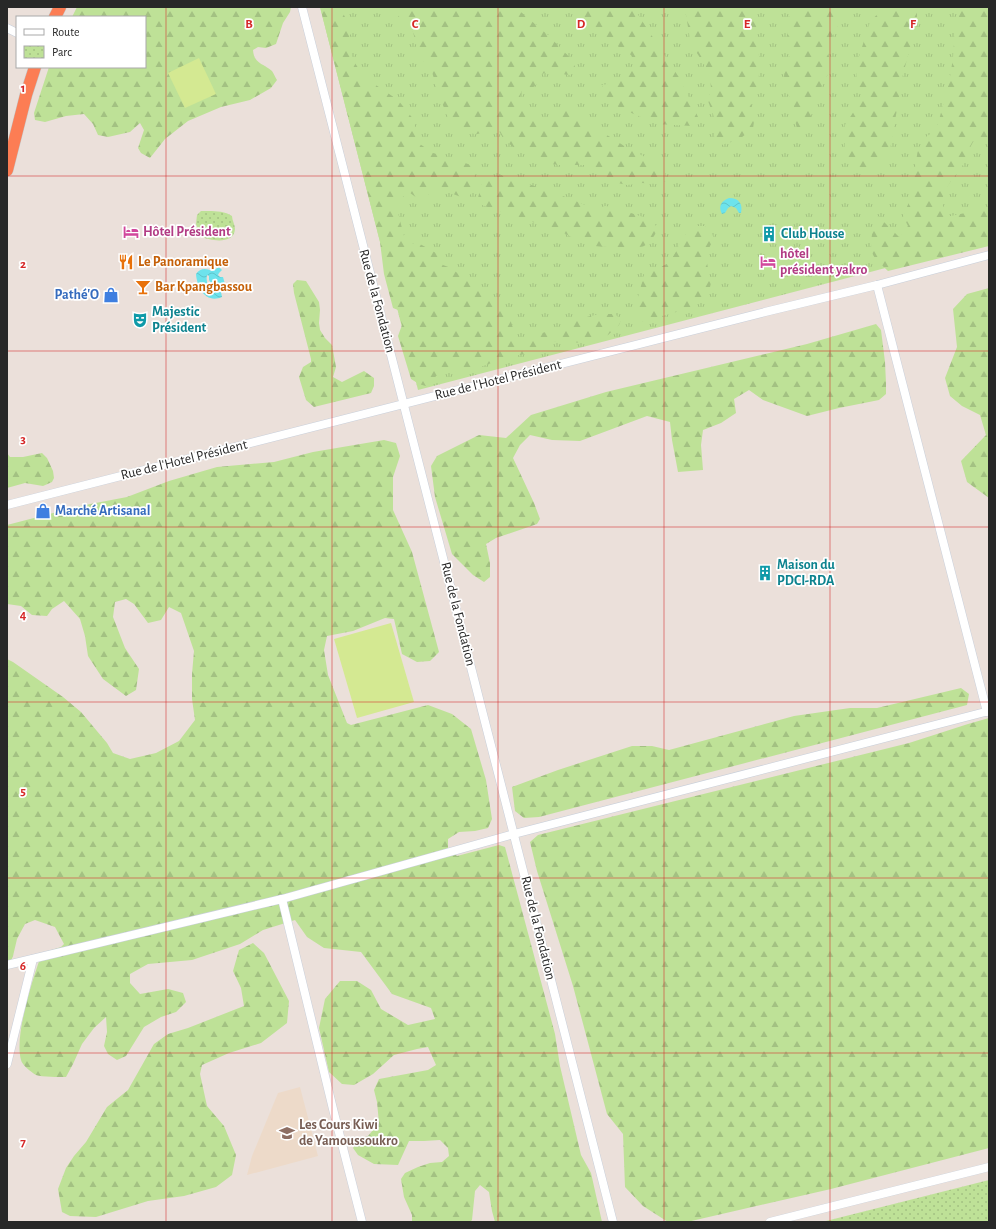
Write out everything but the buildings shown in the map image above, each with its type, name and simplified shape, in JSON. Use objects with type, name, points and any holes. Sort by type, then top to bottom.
[{"type":"highway","points":[[56,16],[60,7]]},
{"type":"highway","points":[[7,170],[26,95],[35,68]]},
{"type":"street","name":"Rue de la Fondation","points":[[302,7],[363,251],[404,404],[613,1222]]},
{"type":"street","points":[[7,28],[16,32]]},
{"type":"street","name":"Rue de l'Hotel Président","points":[[7,505],[877,285],[989,255]]},
{"type":"street","points":[[7,965],[282,899],[514,834],[988,712],[877,285]]},
{"type":"street","points":[[282,899],[332,1109],[362,1222]]},
{"type":"street","points":[[7,1064],[33,959]]},
{"type":"street","points":[[770,1222],[989,1167]]},
{"type":"shaded area","name":"Les Cours Kiwi de Yamoussoukro","points":[[300,1087],[318,1156],[247,1175],[252,1156],[278,1093]]},
{"type":"green space","points":[[77,7],[291,7],[290,12],[283,23],[276,44],[266,48],[258,47],[253,50],[257,61],[269,68],[277,80],[271,88],[250,100],[221,107],[188,121],[165,139],[150,158],[141,153],[138,148],[144,130],[140,123],[130,132],[108,137],[98,135],[93,124],[84,114],[66,116],[45,122],[35,120],[34,113],[49,68],[146,68],[146,16],[72,16]]},
{"type":"green space","points":[[320,7],[989,7],[989,241],[418,390]]},
{"type":"green space","points":[[320,7],[341,7],[352,31],[348,39],[353,60],[364,77],[398,100],[414,120],[417,142],[433,153],[471,165],[476,171],[471,194],[466,199],[438,188],[433,188],[429,190],[428,200],[420,200],[410,193],[395,201],[404,236],[409,243],[420,244],[438,254],[443,265],[451,268],[508,313],[516,337],[532,336],[594,315],[615,314],[621,320],[619,325],[608,335],[585,343],[551,341],[536,347],[529,353],[506,358],[477,368],[449,372],[436,376],[429,387],[419,384],[411,379],[398,336],[402,325],[398,310],[393,308],[384,274],[380,242]]},
{"type":"green space","points":[[396,7],[515,7],[548,35],[573,61],[576,70],[570,75],[549,70],[541,75],[537,84],[532,88],[522,91],[518,102],[530,120],[539,123],[547,119],[559,109],[569,111],[629,149],[659,164],[665,173],[666,181],[659,184],[642,183],[627,185],[613,182],[599,175],[585,165],[558,165],[545,162],[538,158],[533,151],[527,147],[515,149],[503,138],[499,131],[474,134],[450,123],[437,90],[431,68],[420,58],[413,32],[408,23],[397,15]]},
{"type":"green space","points":[[570,7],[633,7],[680,79],[698,117],[699,124],[692,126],[657,124],[620,108],[604,96],[602,85],[608,84],[630,71],[635,63],[631,55],[613,43]]},
{"type":"green space","points":[[679,7],[755,7],[759,74],[758,86],[750,99],[754,121],[753,129],[738,140],[721,145],[715,141],[715,119],[708,101],[711,88],[710,78],[706,67],[690,39],[686,15]]},
{"type":"green space","points":[[790,7],[840,7],[838,27],[834,35],[826,44],[830,61],[828,75],[817,93],[810,101],[811,119],[802,134],[799,132],[794,119],[794,107],[788,94],[784,76],[791,48],[787,31]]},
{"type":"green space","points":[[884,7],[917,7],[917,23],[903,74],[890,150],[880,164],[869,172],[858,170],[849,163],[845,152],[845,125],[858,105],[862,94],[857,83],[856,66],[870,22]]},
{"type":"green space","points":[[962,7],[989,7],[989,138],[973,142],[962,167],[948,185],[943,199],[943,207],[946,217],[989,208],[989,246],[888,271],[873,255],[871,247],[872,231],[878,216],[899,237],[908,226],[903,216],[910,200],[918,149],[927,136],[936,131],[949,83],[953,58],[955,27]]},
{"type":"green space","points":[[199,58],[216,94],[185,108],[168,73]]},
{"type":"green space","points":[[501,175],[597,209],[605,206],[616,208],[652,220],[658,229],[646,245],[640,247],[587,245],[559,231],[479,204],[478,198],[482,182]]},
{"type":"green space","points":[[201,211],[221,212],[232,216],[235,229],[231,238],[226,240],[215,240],[200,236],[196,224],[197,215]]},
{"type":"green space","points":[[697,226],[705,226],[711,231],[714,239],[706,258],[711,283],[709,291],[689,308],[640,322],[634,312],[645,271],[656,269],[669,263],[677,250],[682,237]]},
{"type":"green space","points":[[297,280],[306,281],[319,302],[320,330],[332,345],[336,367],[333,377],[342,382],[364,371],[374,378],[374,386],[371,393],[314,407],[306,400],[299,377],[303,367],[311,362],[311,359],[294,293],[293,284]]},
{"type":"green space","points":[[989,288],[989,498],[967,482],[961,461],[986,435],[980,415],[962,406],[950,396],[945,378],[957,347],[953,309],[967,294]]},
{"type":"green space","points":[[876,324],[881,330],[886,383],[886,394],[879,400],[807,416],[763,400],[749,390],[734,399],[736,413],[721,423],[703,430],[701,445],[703,470],[678,472],[670,422],[647,416],[580,441],[552,440],[530,435],[520,445],[513,458],[540,519],[537,524],[496,538],[486,544],[490,563],[490,577],[484,582],[473,575],[452,554],[435,497],[431,466],[437,456],[479,435],[506,438],[531,415],[606,392],[807,344]]},
{"type":"green space","points":[[384,440],[396,443],[400,456],[393,477],[393,510],[412,552],[439,652],[430,661],[417,662],[402,654],[394,619],[385,618],[353,631],[327,636],[324,650],[328,675],[347,723],[351,725],[428,705],[452,714],[471,729],[486,780],[492,819],[488,828],[459,832],[448,839],[448,848],[457,856],[499,845],[505,847],[555,1034],[560,1066],[581,1155],[591,1173],[602,1222],[495,1222],[489,1192],[480,1185],[475,1191],[472,1220],[470,1222],[412,1222],[412,1215],[404,1197],[401,1179],[405,1173],[418,1167],[430,1163],[442,1162],[449,1156],[448,1148],[440,1140],[409,1141],[398,1165],[374,1164],[358,1155],[353,1148],[358,1140],[368,1136],[379,1123],[374,1090],[379,1079],[428,1070],[436,1065],[428,1047],[394,1055],[373,1074],[354,1085],[342,1084],[329,1072],[319,1028],[325,999],[340,981],[357,981],[371,990],[381,1009],[408,1025],[435,1019],[431,1008],[392,994],[361,952],[324,948],[307,937],[295,920],[263,930],[240,944],[192,960],[148,964],[130,974],[130,983],[140,994],[168,989],[183,993],[186,1002],[176,1012],[161,1017],[144,1027],[126,1056],[117,1060],[108,1054],[104,1046],[107,1032],[106,1017],[94,1028],[82,1044],[66,1077],[46,1077],[36,1075],[25,1066],[21,1060],[20,1036],[22,1022],[42,953],[61,947],[64,944],[55,927],[35,920],[25,924],[17,939],[13,956],[7,971],[7,659],[63,697],[81,712],[107,743],[113,753],[130,759],[156,753],[179,741],[195,720],[192,699],[194,651],[181,613],[169,607],[161,620],[148,623],[134,604],[126,599],[115,602],[113,617],[125,648],[139,669],[136,690],[126,696],[103,679],[88,656],[85,636],[80,619],[64,601],[52,609],[47,616],[32,615],[21,606],[7,604],[7,525],[80,506],[127,497],[169,481],[217,467],[274,462],[313,452]]},
{"type":"green space","points":[[7,453],[10,457],[23,457],[42,453],[47,458],[53,471],[54,478],[52,482],[43,486],[25,483],[7,488]]},
{"type":"green space","points":[[391,623],[414,702],[357,718],[334,639]]},
{"type":"green space","points":[[961,688],[969,694],[967,705],[539,817],[524,818],[515,811],[512,787],[558,770],[632,746],[652,746],[669,750],[794,716],[850,708],[877,708]]},
{"type":"green space","points":[[989,718],[989,1148],[831,1189],[687,1222],[668,1222],[643,1206],[625,1187],[623,1134],[607,1114],[573,986],[537,871],[530,842],[538,835],[909,743]]},
{"type":"green space","points":[[253,943],[264,953],[289,1001],[287,1023],[261,1043],[229,1053],[202,1065],[200,1074],[207,1106],[224,1126],[236,1155],[232,1175],[216,1187],[184,1196],[148,1201],[96,1217],[70,1216],[62,1212],[58,1189],[66,1168],[86,1142],[107,1107],[128,1090],[154,1044],[168,1034],[188,1028],[244,1006],[241,988],[233,971],[239,950]]},
{"type":"green space","points":[[989,1180],[989,1222],[822,1222]]},
{"type":"water","points":[[729,198],[740,202],[741,213],[739,213],[736,208],[731,206],[725,213],[722,214],[720,206]]},
{"type":"water","points":[[219,267],[222,270],[218,275],[223,277],[225,284],[224,287],[219,289],[213,286],[209,280],[209,276],[207,275],[208,285],[214,291],[221,292],[222,297],[216,299],[203,293],[198,284],[196,274],[201,270],[208,269],[212,271]]},
{"type":"place","name":"Hôtel Président","points":[[131,232]]},
{"type":"place","name":"Club House","points":[[769,234]]},
{"type":"place","name":"Le Panoramique","points":[[126,262]]},
{"type":"place","name":"hôtel président yakro","points":[[768,262]]},
{"type":"place","name":"Bar Kpangbassou","points":[[143,287]]},
{"type":"place","name":"Pathé'O","points":[[111,295]]},
{"type":"place","name":"Majestic Président","points":[[140,320]]},
{"type":"place","name":"Marché Artisanal","points":[[43,511]]},
{"type":"place","name":"Maison du PDCI-RDA","points":[[765,573]]},
{"type":"place","name":"Les Cours Kiwi de Yamoussoukro","points":[[287,1133]]}]
